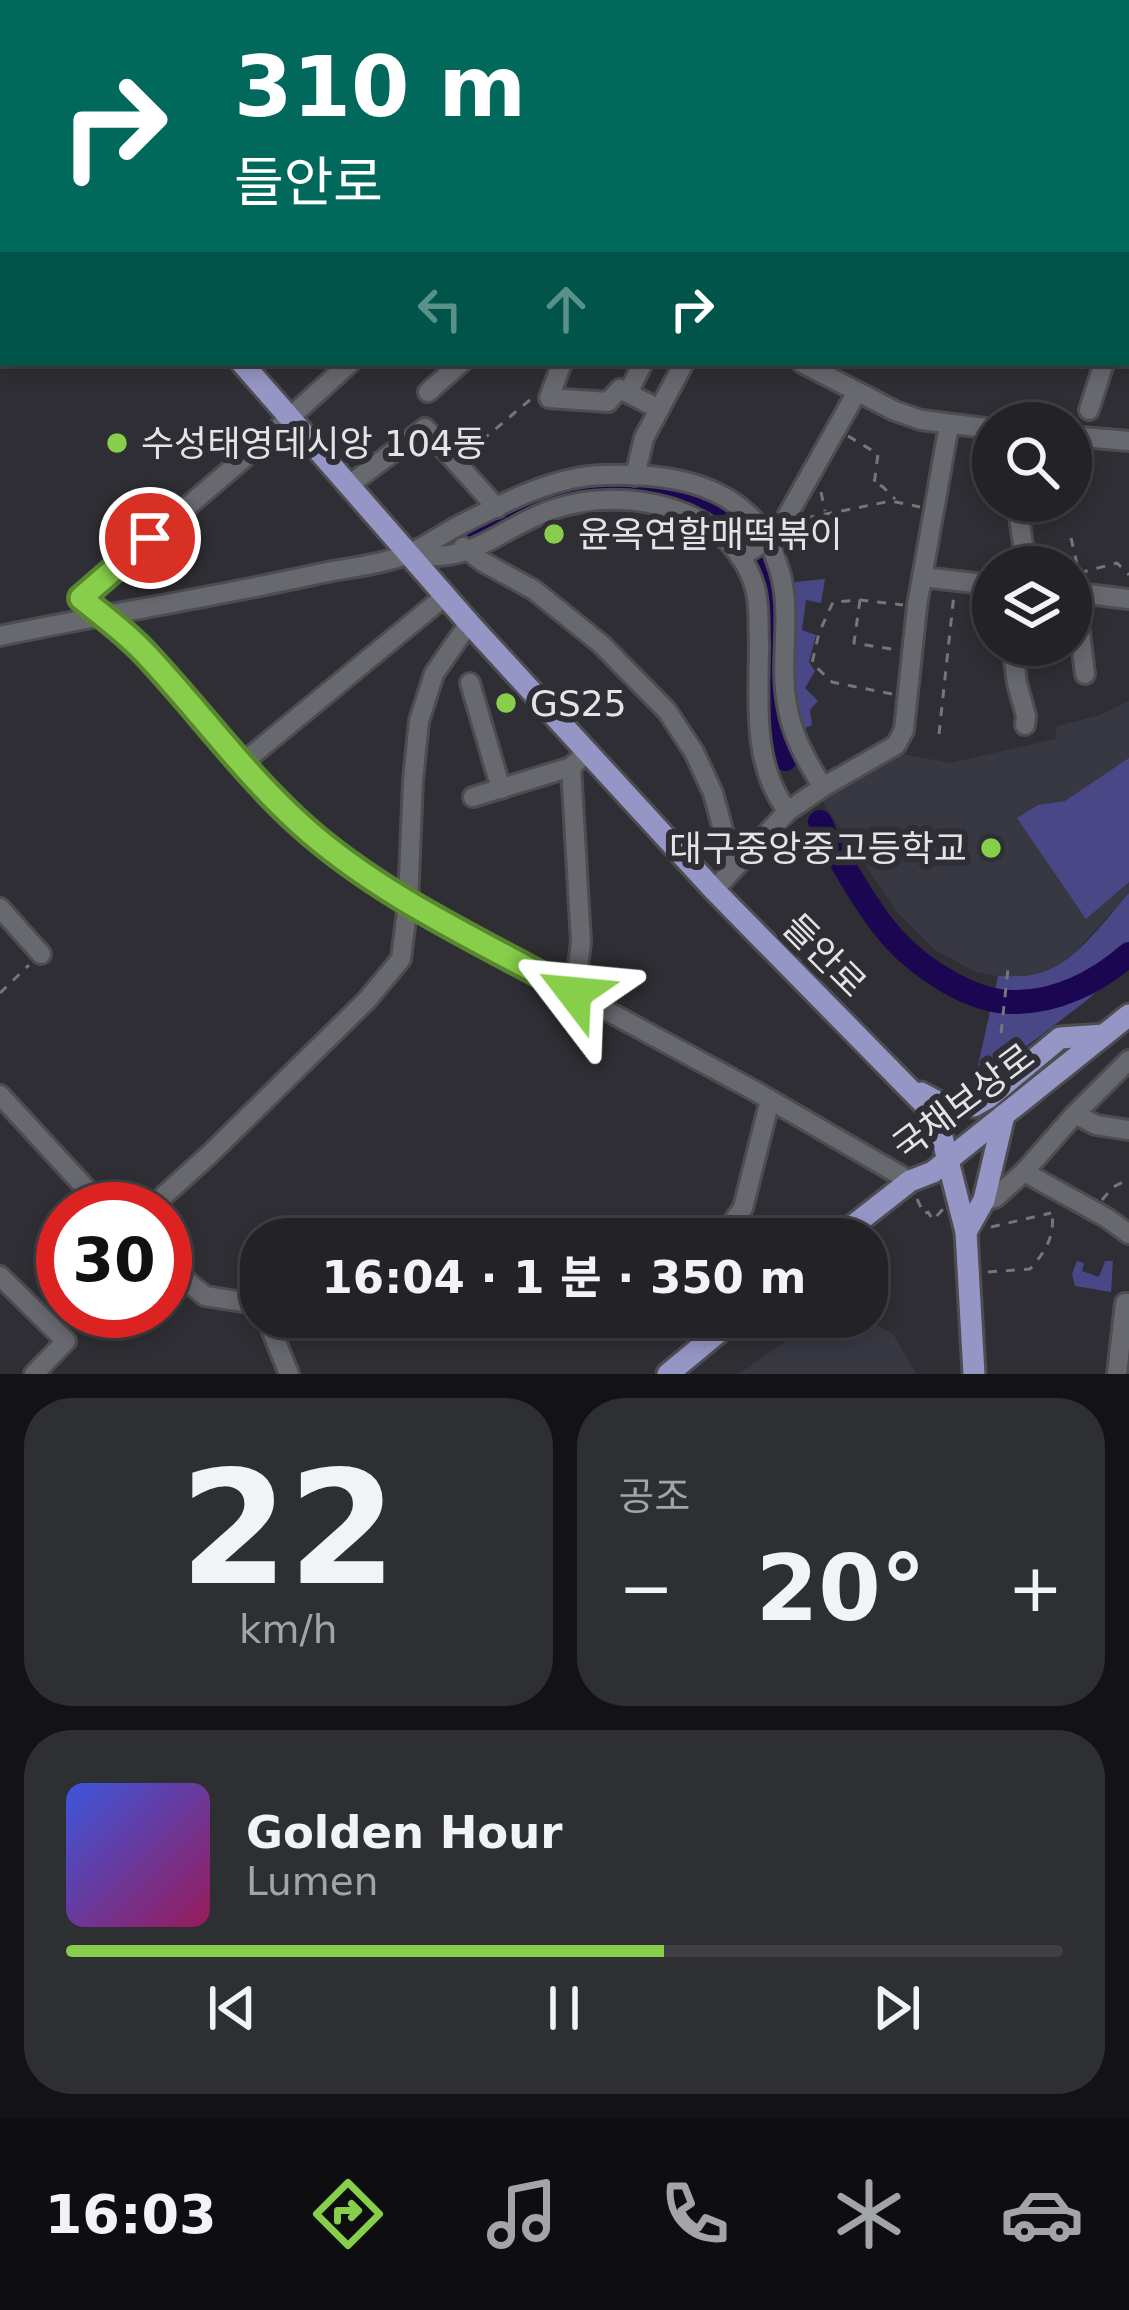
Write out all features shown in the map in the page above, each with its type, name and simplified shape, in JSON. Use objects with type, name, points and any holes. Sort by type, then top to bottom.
[{"type":"main road","name":"들안로","points":[[245,366],[469,623],[579,760],[937,1117],[967,1231],[974,1374]]},
{"type":"main road","name":"국채보상로","points":[[863,1218],[910,1181],[933,1172],[1129,1015]]},
{"type":"main road","points":[[907,1085],[940,1103],[974,1106],[1060,1038],[1104,1034]]},
{"type":"main road","points":[[967,1231],[984,1200],[1004,1114]]},
{"type":"main road","points":[[668,1374],[698,1338]]},
{"type":"street","points":[[347,366],[81,598],[142,650],[240,765],[301,825],[349,863],[408,903],[910,1181]]},
{"type":"street","points":[[428,392],[458,366]]},
{"type":"street","points":[[561,366],[549,398],[608,402],[620,389],[658,409]]},
{"type":"street","points":[[628,393],[642,366]]},
{"type":"street","points":[[635,476],[644,438],[682,366]]},
{"type":"street","points":[[808,366],[895,411],[972,427]]},
{"type":"street","points":[[1092,402],[1103,366]]},
{"type":"street","points":[[741,557],[775,532],[857,392]]},
{"type":"street","points":[[714,890],[786,813],[896,745],[904,730],[917,606],[949,425]]},
{"type":"street","points":[[348,486],[425,428],[497,508]]},
{"type":"street","points":[[1092,438],[1129,441]]},
{"type":"street","points":[[0,635],[409,554],[497,508],[573,478],[688,480],[721,494],[775,532],[788,608],[787,705],[802,754],[823,787]]},
{"type":"street","points":[[409,554],[467,553],[553,509],[596,499],[634,501],[694,516],[715,530],[741,557],[755,586],[759,729],[773,793],[786,813]]},
{"type":"street","points":[[467,522],[460,538],[467,553],[534,590],[601,644],[667,711],[713,793],[734,867]]},
{"type":"street","points":[[922,577],[972,582]]},
{"type":"street","points":[[1092,594],[1129,599]]},
{"type":"street","points":[[240,765],[445,596]]},
{"type":"street","points":[[179,1182],[367,1000],[401,959],[419,721],[434,674],[469,623]]},
{"type":"street","points":[[1015,666],[1025,724]]},
{"type":"street","points":[[1083,666],[1084,674]]},
{"type":"street","points":[[470,683],[501,789]]},
{"type":"street","points":[[473,797],[579,760],[581,942],[574,993]]},
{"type":"street","points":[[0,908],[41,954]]},
{"type":"street","points":[[984,1200],[995,1198],[1024,1172],[1129,1060]]},
{"type":"street","points":[[0,1095],[80,1182]]},
{"type":"street","points":[[736,1218],[743,1208],[770,1100]]},
{"type":"street","points":[[1075,1114],[1096,1125],[1129,1130]]},
{"type":"street","points":[[1024,1172],[1129,1234]]},
{"type":"street","points":[[0,1276],[66,1341],[34,1374]]},
{"type":"street","points":[[192,1285],[205,1296],[240,1302]]},
{"type":"street","points":[[1117,1374],[1125,1303],[1129,1303]]},
{"type":"street","points":[[274,1338],[289,1374]]},
{"type":"path","points":[[456,462],[531,399],[549,398]]},
{"type":"path","points":[[836,429],[878,454],[874,485],[882,486],[896,502]]},
{"type":"path","points":[[775,532],[813,515],[896,502],[934,509]]},
{"type":"path","points":[[1071,538],[1079,573],[1117,563],[1129,575]]},
{"type":"path","points":[[939,734],[956,580]]},
{"type":"path","points":[[860,600],[854,643],[911,652]]},
{"type":"path","points":[[908,695],[832,682],[812,663],[833,602],[917,606]]},
{"type":"path","points":[[0,993],[41,954]]},
{"type":"path","points":[[1001,1033],[1009,969]]},
{"type":"path","points":[[1093,1210],[1113,1187],[1129,1179]]},
{"type":"path","points":[[967,1231],[1052,1212],[1054,1230],[1030,1269],[969,1274]]},
{"type":"shaded area","points":[[825,579],[821,603],[806,600],[802,630],[816,635],[809,662],[815,671],[805,688],[818,701],[810,710],[812,725],[805,728],[791,684],[795,582]]},
{"type":"shaded area","name":"대구중앙중고등학교","points":[[1129,701],[1129,893],[1078,949],[1054,968],[1033,976],[976,972],[935,950],[897,912],[823,803],[825,792],[893,752],[950,763],[1055,739],[1057,726],[1097,716]]},
{"type":"shaded area","points":[[1129,758],[1129,882],[1086,919],[1017,818],[1038,805],[1065,801]]},
{"type":"shaded area","points":[[1129,893],[1129,962],[981,1081],[976,1074],[998,976],[1036,974],[1063,962]]},
{"type":"shaded area","points":[[1077,1261],[1084,1263],[1082,1271],[1099,1277],[1105,1261],[1113,1261],[1111,1292],[1075,1286],[1072,1274]]},
{"type":"shaded area","points":[[888,1331],[917,1374],[738,1374],[790,1338],[888,1338]]},
{"type":"waterway","points":[[476,529],[562,490],[593,486],[687,496],[730,523],[746,537],[767,575],[774,725],[785,759]]},
{"type":"waterway","points":[[820,822],[893,938],[917,961],[963,990],[1012,1002],[1044,999],[1090,982],[1129,954]]},
{"type":"place","name":"수성태영데시앙 104동","points":[[117,443]]},
{"type":"place","name":"윤옥연할매떡볶이","points":[[554,534]]},
{"type":"place","name":"GS25","points":[[506,703]]},
{"type":"place","name":"대구중앙중고등학교","points":[[991,848]]},
{"type":"route","points":[[150,538],[81,598],[142,650],[240,765],[301,825],[408,903],[574,993]]}]
